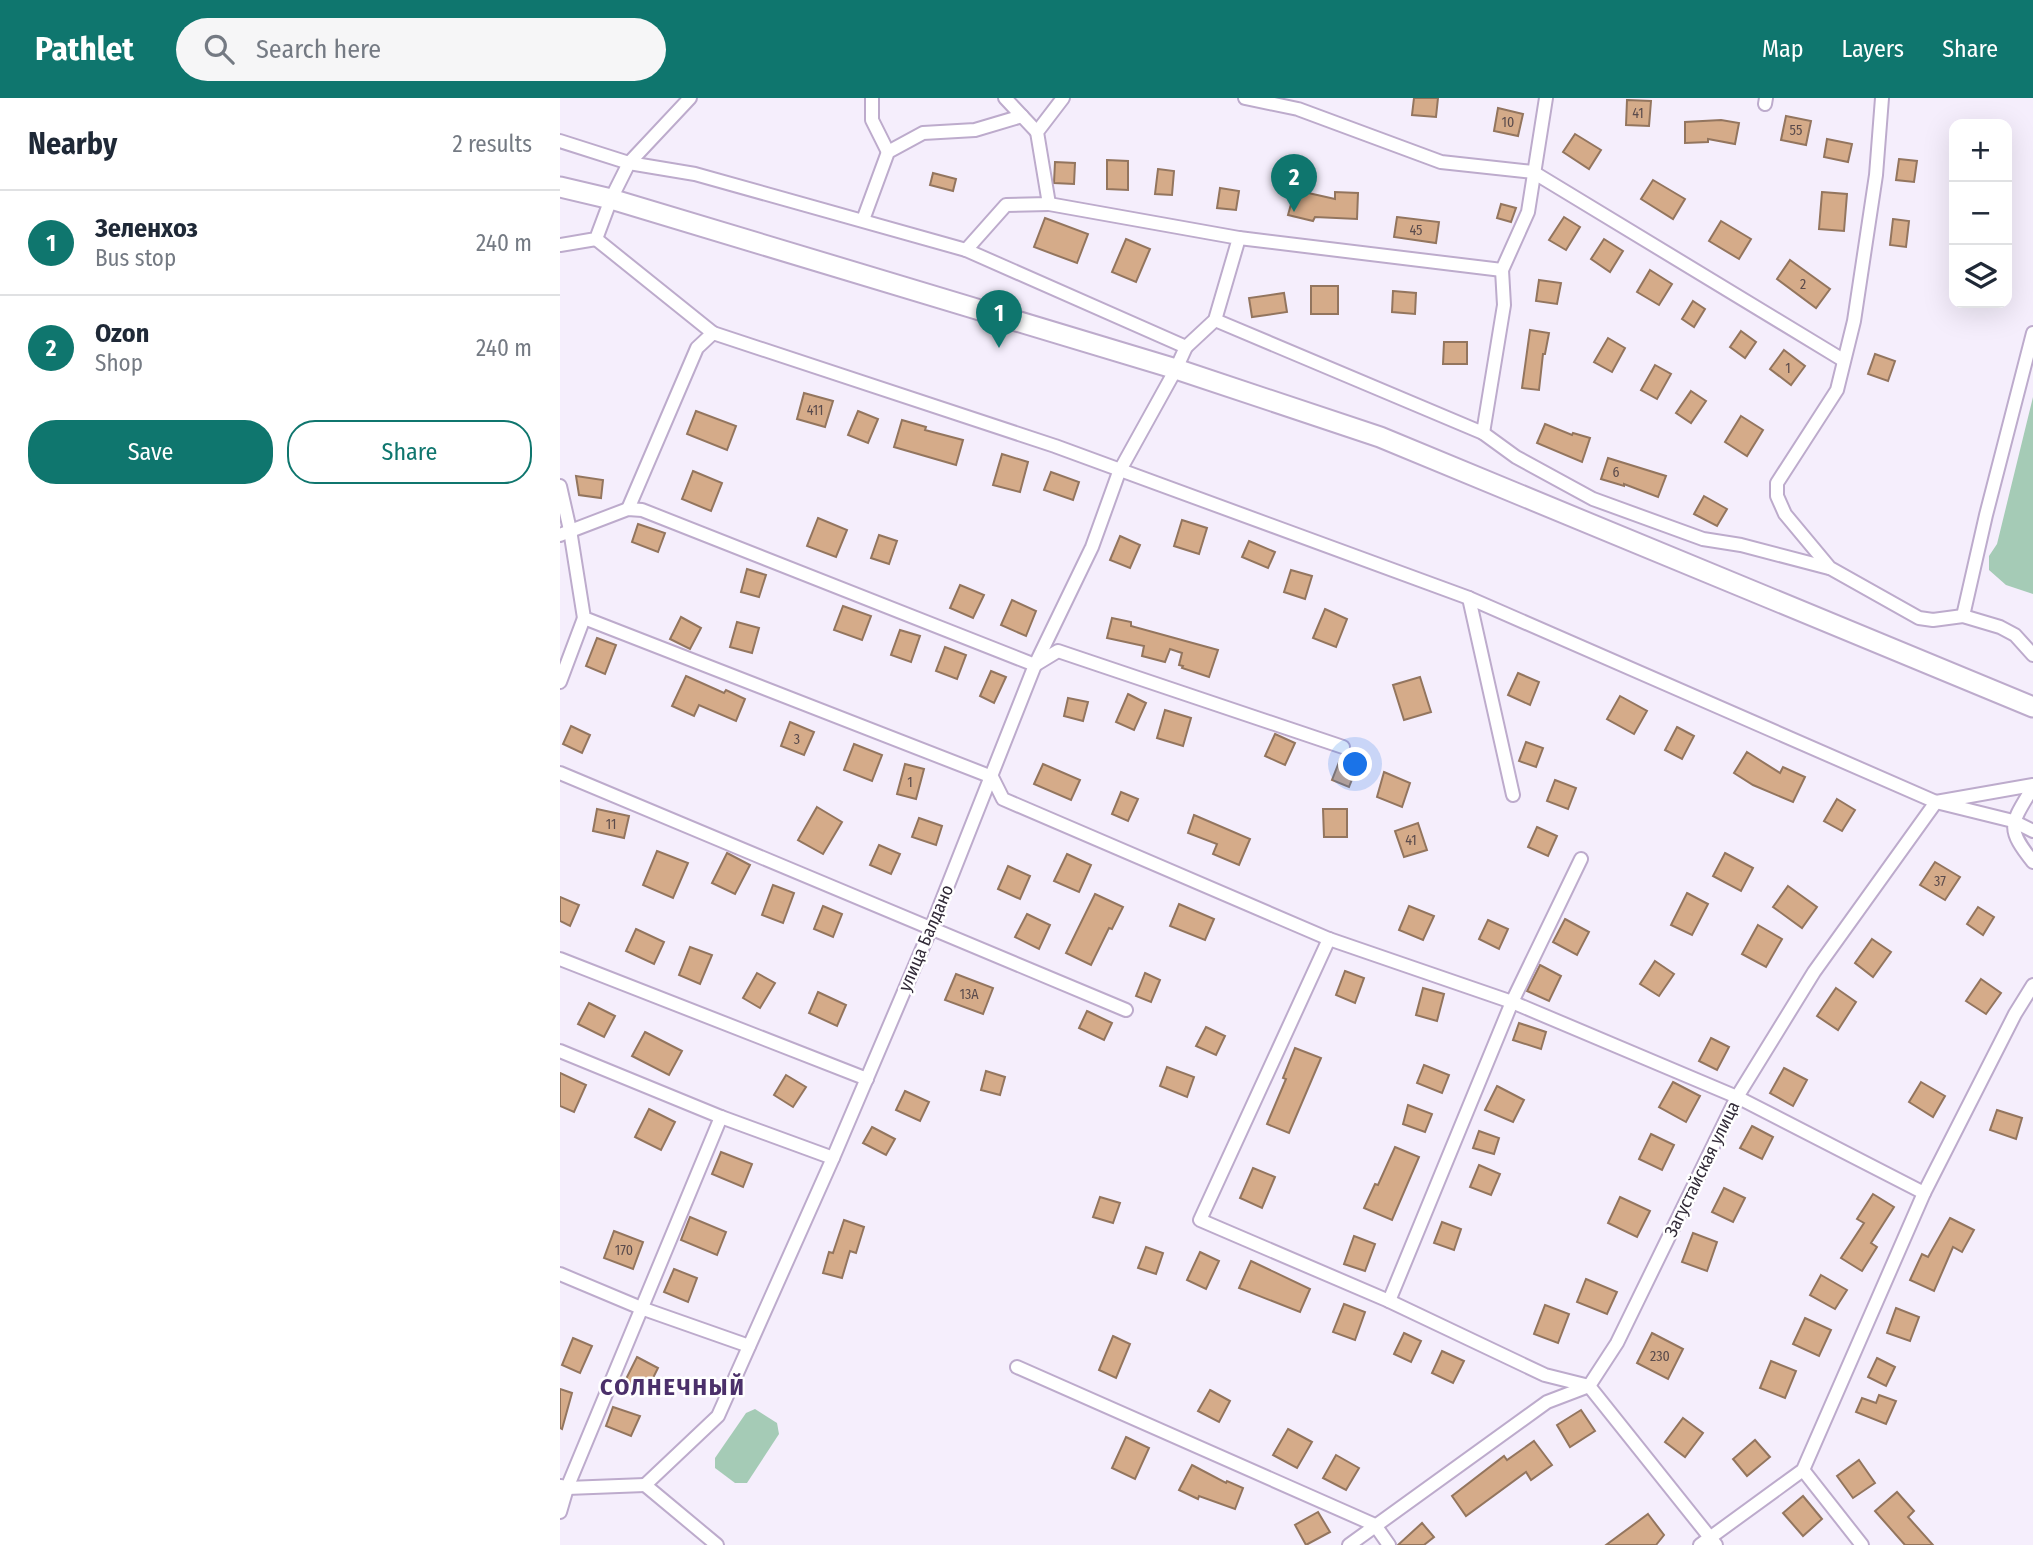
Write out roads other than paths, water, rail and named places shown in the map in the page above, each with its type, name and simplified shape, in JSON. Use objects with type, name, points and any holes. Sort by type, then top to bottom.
[{"type":"main road","points":[[560,187],[611,199],[1176,369],[1380,437],[2033,707]]},
{"type":"street","points":[[596,239],[611,199],[629,163],[690,98]]},
{"type":"street","points":[[872,98],[872,120],[888,152]]},
{"type":"street","points":[[1005,98],[1037,132],[1049,204]]},
{"type":"street","points":[[1037,132],[1063,98]]},
{"type":"street","points":[[1245,98],[1295,104],[1441,162],[1533,172],[1843,360]]},
{"type":"street","points":[[1483,433],[1504,305],[1502,270],[1528,212],[1546,98]]},
{"type":"street","points":[[1830,568],[1785,514],[1777,496],[1777,482],[1837,390],[1854,321],[1876,175],[1882,98]]},
{"type":"street","points":[[863,220],[888,152],[923,133],[975,130],[1022,116]]},
{"type":"street","points":[[560,141],[629,163],[695,174],[966,250],[1186,347],[1215,320],[1239,238]]},
{"type":"street","points":[[966,250],[1006,205],[1049,204],[1239,238],[1502,270]]},
{"type":"street","points":[[560,245],[596,239],[713,333],[1055,446],[1119,472],[1469,598],[1936,802],[2013,821],[2033,831]]},
{"type":"street","points":[[1215,320],[1483,433],[1516,457],[1593,499],[1703,539],[1741,545],[1830,568],[1919,618],[1933,620],[1964,616],[2000,627],[2015,635],[2033,655]]},
{"type":"street","points":[[628,509],[697,348],[713,333]]},
{"type":"street","points":[[1964,616],[1986,515],[2033,333]]},
{"type":"street","name":"улица Балдано","points":[[645,1485],[718,1416],[867,1079],[931,928],[1035,665],[1092,547],[1119,472],[1186,347]]},
{"type":"street","points":[[560,486],[565,532],[584,618],[560,682]]},
{"type":"street","points":[[565,532],[628,509],[642,510],[1035,665],[1058,651],[1343,747]]},
{"type":"street","points":[[1469,598],[1513,795]]},
{"type":"street","points":[[584,618],[992,776],[1003,799],[1329,939],[1512,1002],[1737,1097],[1923,1193]]},
{"type":"street","points":[[560,773],[1126,1010]]},
{"type":"street","points":[[1936,802],[2033,786]]},
{"type":"street","points":[[2033,786],[2013,821],[2016,841],[2033,862]]},
{"type":"street","name":"Загустайская улица","points":[[1590,1386],[1617,1343],[1737,1097],[1814,972],[1936,802]]},
{"type":"street","points":[[1389,1301],[1512,1002],[1581,859]]},
{"type":"street","points":[[1329,939],[1200,1220],[1389,1301],[1545,1375],[1590,1386],[1709,1542],[1803,1470],[1923,1193],[2015,1014],[2033,985]]},
{"type":"street","points":[[560,959],[867,1079]]},
{"type":"street","points":[[560,1051],[833,1158]]},
{"type":"street","points":[[560,1511],[564,1487],[721,1116]]},
{"type":"street","points":[[560,1274],[641,1308],[750,1346]]},
{"type":"street","points":[[1017,1367],[1375,1525],[1389,1545]]},
{"type":"street","points":[[1349,1545],[1547,1402],[1590,1386]]},
{"type":"street","points":[[1803,1470],[1862,1545]]},
{"type":"street","points":[[564,1487],[645,1485],[717,1545]]},
{"type":"place","name":"Ozon","points":[[1294,212]]},
{"type":"place","name":"Зеленхоз","points":[[999,348]]},
{"type":"district","name":"СОЛНЕЧНЫЙ","points":[[673,1387]]}]
